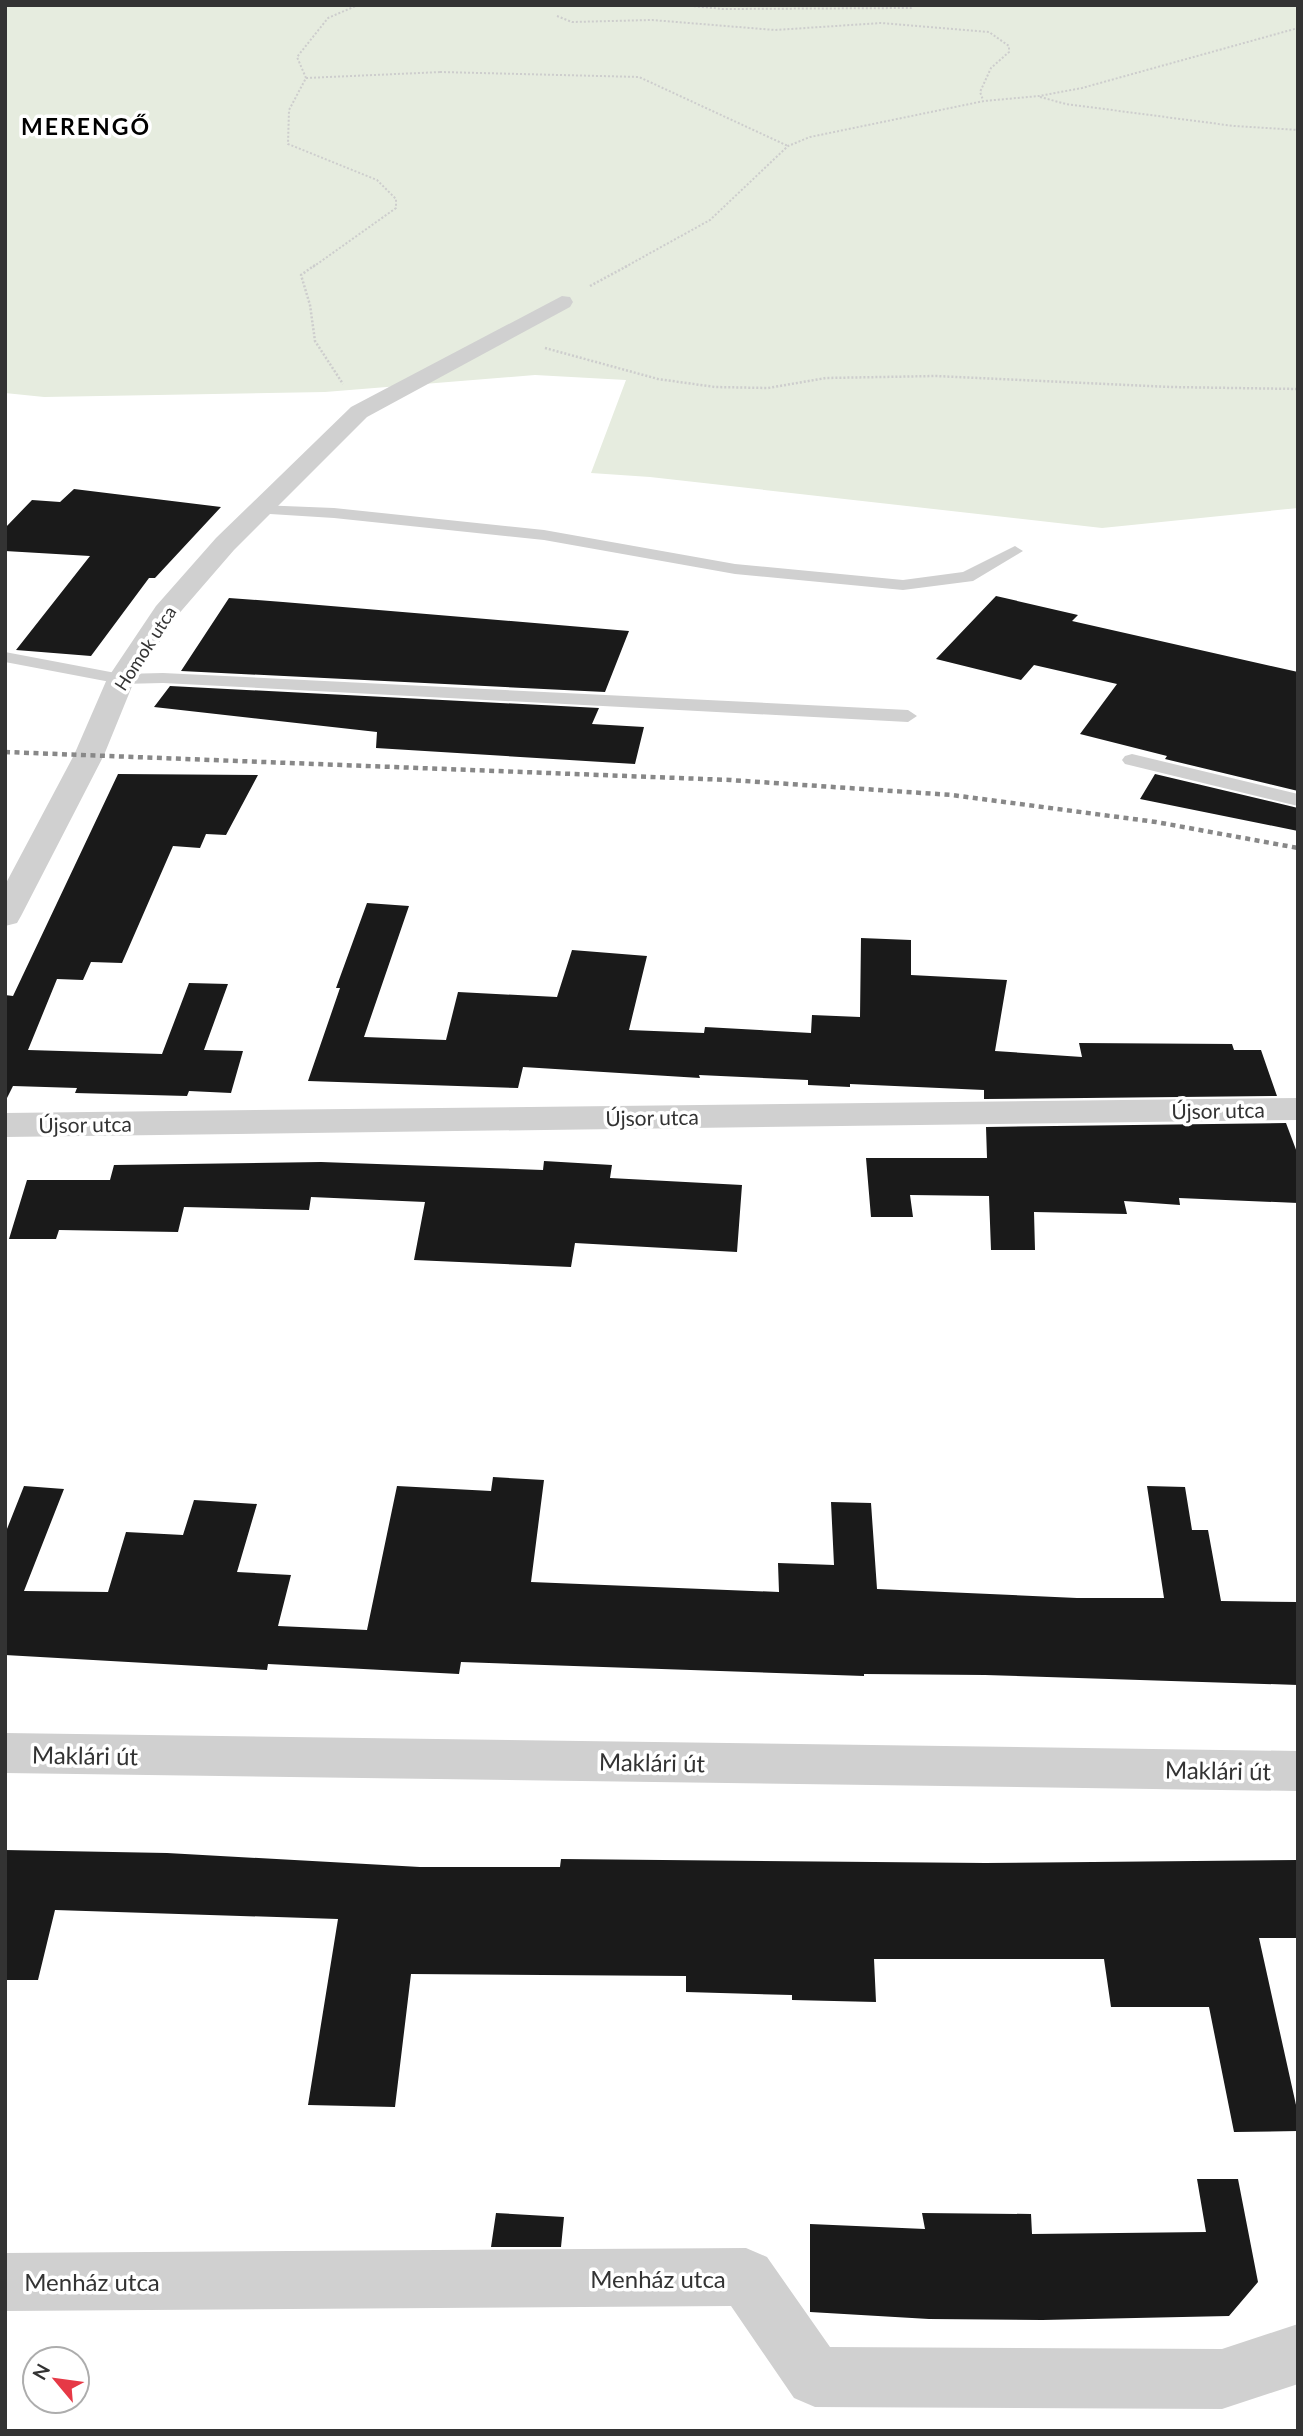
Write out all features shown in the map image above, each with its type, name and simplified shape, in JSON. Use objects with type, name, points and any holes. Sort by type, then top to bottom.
[{"type":"street","name":"Homok utca","points":[[5,916],[89,755],[121,679],[166,612],[258,510],[353,418],[562,302]]},
{"type":"street","name":"Újsor utca","points":[[5,1125],[1298,1109]]},
{"type":"street","name":"Maklári út","points":[[5,1754],[1298,1771]]},
{"type":"street","name":"Menház utca","points":[[5,2282],[746,2277],[815,2377],[1222,2379],[1298,2354]]},
{"type":"lane","points":[[258,510],[334,513],[544,535],[735,569],[903,585],[967,577],[1015,551]]},
{"type":"lane","points":[[5,657],[121,679],[163,678],[908,716]]},
{"type":"lane","points":[[1132,761],[1298,800]]},
{"type":"path","points":[[353,418],[315,341],[310,305],[300,275],[396,208],[396,199],[377,180],[288,144],[289,110],[306,78],[298,57],[328,18],[358,5]]},
{"type":"path","points":[[682,5],[723,9],[911,8],[913,5]]},
{"type":"path","points":[[557,16],[572,22],[652,20],[739,29],[775,30],[881,23],[989,32],[1009,46],[1009,52],[991,68],[980,92],[984,101]]},
{"type":"path","points":[[562,302],[710,220],[788,146],[810,136],[984,101],[1039,96],[1106,82],[1298,28]]},
{"type":"path","points":[[423,72],[639,77],[788,146]]},
{"type":"path","points":[[306,78],[442,72]]},
{"type":"path","points":[[1039,96],[1066,104],[1208,123],[1298,130]]},
{"type":"path","points":[[501,335],[658,379],[716,387],[768,388],[826,378],[936,376],[1170,387],[1298,389]]},
{"type":"shaded area","points":[[5,5],[1298,5],[1298,508],[1102,528],[650,477],[591,473],[626,380],[535,375],[325,392],[44,397],[5,393]]},
{"type":"building","points":[[74,489],[221,507],[155,578],[149,578],[91,656],[16,650],[90,556],[5,551],[5,528],[32,500],[60,502]]},
{"type":"building","points":[[996,596],[1078,615],[1072,621],[1298,672],[1298,791],[1165,759],[1167,756],[1080,734],[1117,684],[1034,665],[1021,680],[936,659]]},
{"type":"building","points":[[229,598],[629,631],[605,692],[181,671]]},
{"type":"building","points":[[170,686],[599,708],[592,724],[644,727],[635,764],[376,748],[377,732],[154,707]]},
{"type":"building","points":[[118,774],[258,775],[226,835],[206,834],[200,848],[173,846],[122,963],[91,962],[83,980],[57,979],[28,1050],[162,1054],[189,983],[228,984],[204,1050],[243,1051],[231,1093],[189,1091],[187,1096],[75,1093],[77,1088],[13,1086],[5,1102],[5,995],[13,996]]},
{"type":"building","points":[[1155,774],[1298,808],[1298,831],[1140,799]]},
{"type":"building","points":[[367,903],[409,906],[364,1037],[446,1040],[458,992],[557,997],[572,950],[647,956],[629,1030],[704,1033],[705,1027],[811,1033],[812,1015],[860,1017],[861,938],[911,940],[911,975],[1007,980],[995,1051],[1082,1057],[1079,1043],[1232,1044],[1234,1050],[1261,1050],[1277,1096],[984,1099],[984,1090],[850,1084],[850,1087],[808,1085],[808,1080],[699,1075],[700,1078],[523,1067],[518,1088],[308,1081],[340,988],[336,988]]},
{"type":"building","points":[[1286,1123],[1298,1155],[1298,1203],[1179,1198],[1180,1205],[1124,1201],[1127,1214],[1034,1212],[1035,1250],[991,1250],[989,1196],[910,1195],[913,1217],[871,1217],[866,1158],[987,1158],[986,1127]]},
{"type":"building","points":[[544,1161],[612,1165],[610,1178],[742,1185],[737,1252],[575,1243],[571,1267],[414,1260],[425,1202],[311,1197],[309,1210],[184,1207],[178,1232],[59,1230],[56,1239],[9,1239],[27,1180],[110,1180],[114,1165],[321,1162],[543,1170]]},
{"type":"building","points":[[493,1477],[544,1480],[531,1582],[779,1592],[778,1563],[834,1565],[831,1502],[871,1503],[877,1589],[1077,1598],[1164,1598],[1147,1486],[1185,1487],[1192,1530],[1208,1530],[1221,1601],[1298,1602],[1298,1685],[985,1675],[864,1676],[461,1662],[459,1674],[268,1664],[267,1670],[5,1655],[5,1534],[24,1486],[64,1489],[24,1591],[108,1592],[126,1532],[183,1535],[194,1500],[257,1504],[237,1572],[291,1575],[278,1626],[367,1630],[397,1486],[491,1491]]},
{"type":"building","points":[[5,1850],[167,1853],[420,1867],[560,1867],[561,1859],[985,1863],[1298,1860],[1298,1938],[1259,1938],[1298,2114],[1298,2131],[1234,2132],[1209,2007],[1111,2007],[1104,1959],[874,1959],[876,2002],[792,2000],[792,1995],[686,1992],[686,1976],[411,1974],[395,2107],[308,2105],[338,1919],[55,1910],[38,1980],[5,1980]]},
{"type":"building","points":[[1197,2179],[1238,2179],[1258,2282],[1229,2316],[1042,2320],[929,2319],[810,2312],[810,2224],[925,2229],[922,2213],[1031,2214],[1032,2234],[1206,2232]]},
{"type":"building","points":[[496,2213],[564,2217],[561,2247],[491,2247]]},
{"type":"railway","points":[[5,752],[730,780],[952,795],[1156,822],[1298,848]]},
{"type":"district","name":"MERENGŐ","points":[[86,126]]}]
